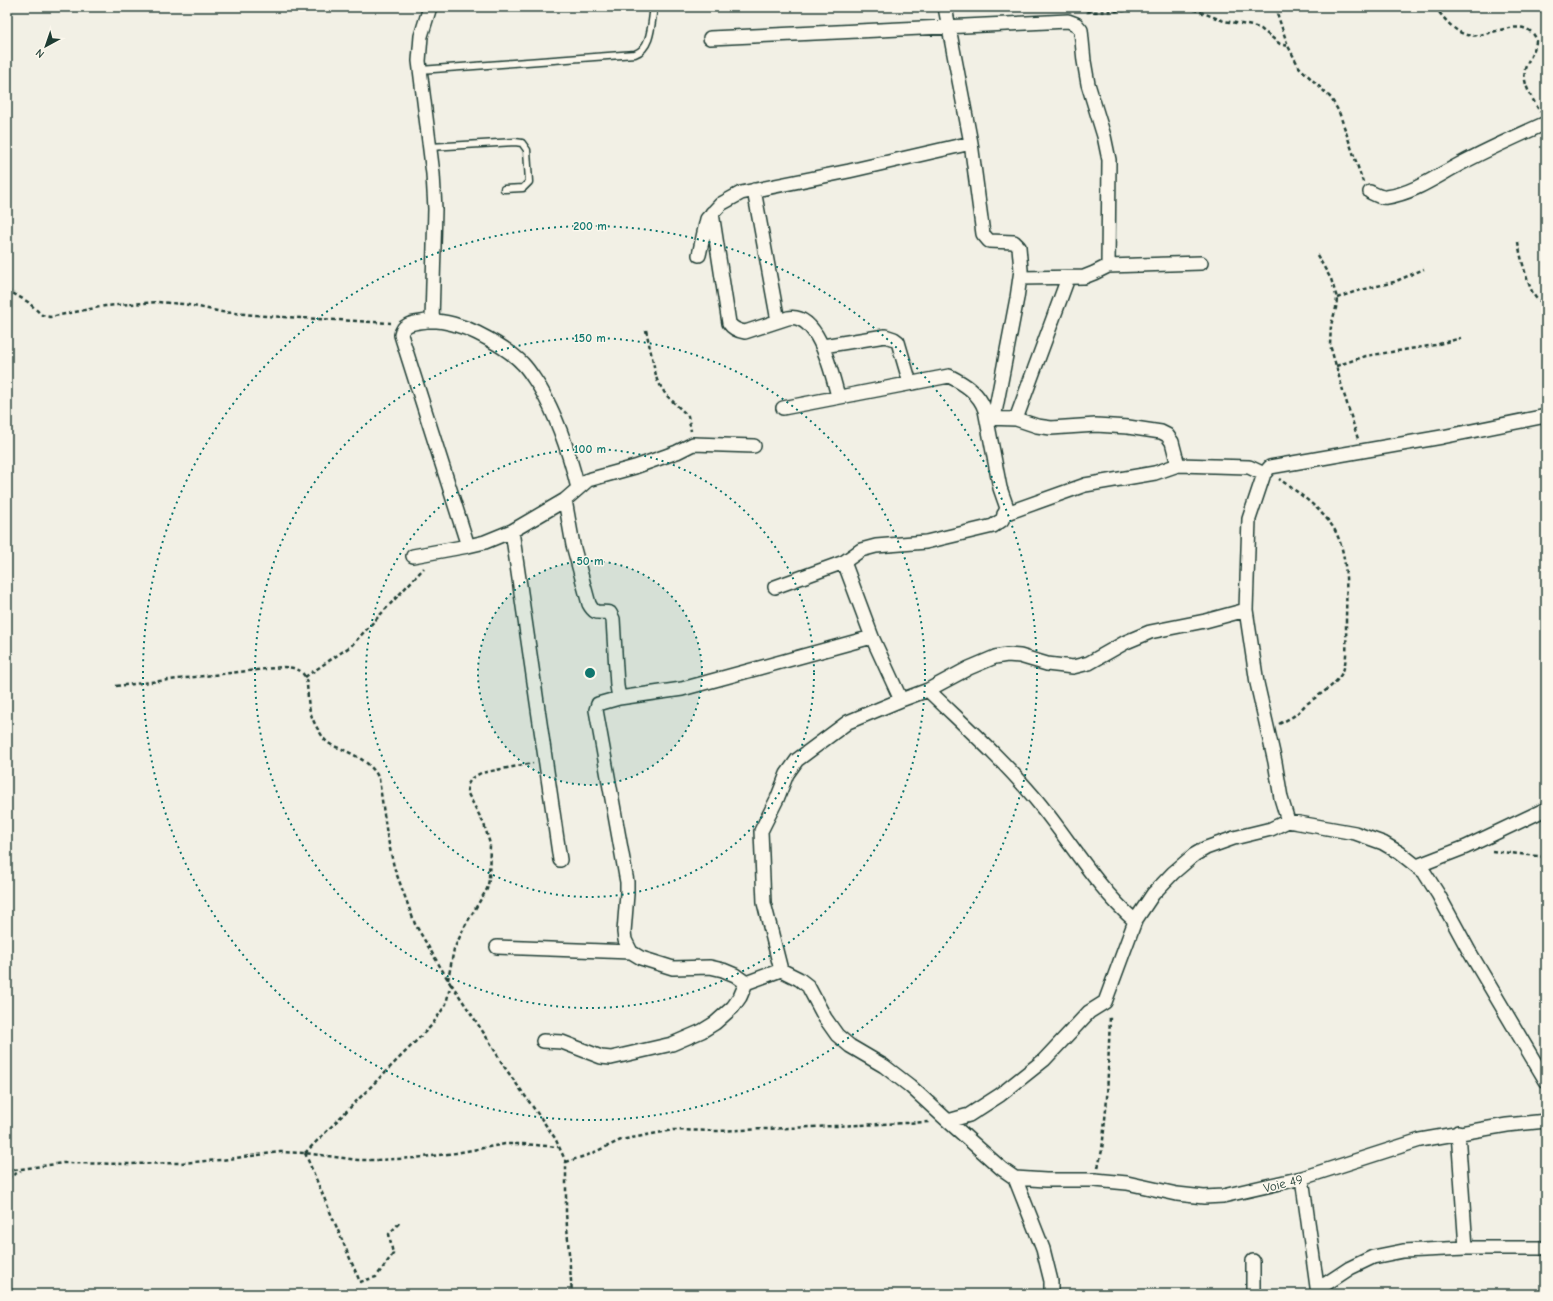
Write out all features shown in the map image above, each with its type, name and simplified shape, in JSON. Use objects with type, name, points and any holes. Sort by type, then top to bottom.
[{"type":"street","points":[[430,7],[421,36],[420,70],[430,148],[435,209],[432,321]]},
{"type":"street","points":[[945,7],[971,143],[983,234],[989,241],[1014,242],[1018,245],[1021,270],[990,418]]},
{"type":"street","points":[[710,38],[949,28],[1068,21],[1073,22],[1079,26],[1081,30],[1088,84],[1104,136],[1109,160],[1108,266]]},
{"type":"street","points":[[1370,192],[1378,197],[1385,198],[1398,195],[1428,182],[1496,145],[1546,123]]},
{"type":"street","points":[[699,255],[707,219],[721,204],[741,193],[849,171],[971,143]]},
{"type":"street","points":[[754,190],[778,321]]},
{"type":"street","points":[[712,213],[730,323],[735,330],[745,332],[792,317],[799,318],[810,328],[823,346],[838,396]]},
{"type":"street","points":[[1020,278],[1068,278],[1084,276],[1094,274],[1108,266],[1201,263]]},
{"type":"street","points":[[1016,418],[1068,278]]},
{"type":"street","points":[[468,546],[401,336],[404,327],[408,324],[432,321],[457,325],[473,331],[508,351],[523,364],[544,395],[554,414],[569,455],[578,488]]},
{"type":"street","points":[[823,346],[885,336],[894,339],[898,342],[910,383]]},
{"type":"street","points":[[775,587],[844,562],[861,550],[876,546],[926,542],[993,526],[1002,520],[1007,508],[1000,488],[990,418],[982,401],[967,386],[949,376],[838,396],[783,408]]},
{"type":"street","points":[[1288,822],[1281,798],[1268,729],[1257,683],[1246,610],[1249,519],[1265,472],[1273,466],[1362,451],[1546,416]]},
{"type":"street","points":[[990,418],[1016,418],[1037,426],[1051,428],[1096,425],[1128,427],[1161,432],[1167,435],[1172,442],[1178,465]]},
{"type":"street","points":[[413,556],[485,542],[512,531],[566,500],[588,480],[635,467],[677,452],[693,444],[754,446]]},
{"type":"street","points":[[1004,514],[1085,485],[1156,473],[1178,465],[1249,467],[1265,472]]},
{"type":"street","points":[[566,500],[573,545],[589,604],[593,610],[598,613],[608,612],[612,616],[616,686],[619,698]]},
{"type":"street","points":[[512,531],[560,860]]},
{"type":"street","points":[[844,562],[872,637],[901,700]]},
{"type":"street","points":[[781,970],[764,903],[761,831],[777,799],[787,774],[797,760],[848,722],[928,690],[969,668],[995,657],[1007,655],[1020,656],[1047,664],[1073,667],[1089,663],[1126,642],[1150,632],[1205,621],[1246,610]]},
{"type":"street","points":[[631,952],[625,940],[624,932],[627,882],[596,710],[598,704],[619,698],[682,689],[872,637]]},
{"type":"street","points":[[928,690],[990,750],[1034,796],[1113,900],[1135,920]]},
{"type":"street","points":[[1416,866],[1466,847],[1546,809]]},
{"type":"street","points":[[948,1121],[968,1115],[1000,1095],[1044,1060],[1089,1012],[1105,1002],[1135,920],[1153,894],[1173,873],[1194,855],[1217,843],[1271,829],[1288,822],[1355,833],[1383,843],[1400,853],[1424,872],[1432,883],[1469,951],[1546,1081]]},
{"type":"street","points":[[497,947],[631,952],[641,958],[673,968],[710,967],[723,970],[735,975],[746,983]]},
{"type":"street","points":[[543,1041],[562,1042],[601,1057],[611,1058],[672,1044],[702,1032],[714,1023],[733,1007],[740,997],[746,983],[781,970],[799,979],[808,986],[825,1018],[837,1035],[850,1046],[884,1066],[910,1086],[1002,1169],[1014,1178],[1043,1249],[1051,1282],[1051,1294]]},
{"type":"street","name":"Voie 49","points":[[1014,1178],[1046,1180],[1095,1180],[1127,1183],[1177,1194],[1204,1197],[1246,1192],[1302,1178],[1420,1140],[1458,1132],[1546,1121]]},
{"type":"street","points":[[1458,1132],[1466,1248]]},
{"type":"street","points":[[1302,1178],[1318,1291],[1350,1268],[1373,1258],[1403,1251],[1466,1248],[1546,1248]]},
{"type":"street","points":[[1252,1294],[1253,1261]]},
{"type":"lane","points":[[420,70],[635,54],[642,50],[648,43],[654,7]]},
{"type":"lane","points":[[430,148],[515,142],[522,143],[527,150],[529,182],[524,188],[504,189]]},
{"type":"path","points":[[1087,7],[1085,12],[1173,7]]},
{"type":"path","points":[[1180,7],[1188,7],[1233,24],[1253,26],[1261,29],[1280,44],[1288,46]]},
{"type":"path","points":[[1275,7],[1288,46],[1299,67],[1331,98],[1339,112],[1363,181],[1370,192]]},
{"type":"path","points":[[1435,7],[1452,26],[1466,35],[1477,36],[1499,30],[1520,28],[1528,31],[1536,37],[1536,45],[1528,62],[1524,76],[1527,88],[1546,123]]},
{"type":"path","points":[[1518,242],[1534,296],[1539,301],[1546,302]]},
{"type":"path","points":[[1317,255],[1331,279],[1337,298],[1331,325],[1330,338],[1336,366],[1362,451]]},
{"type":"path","points":[[1337,298],[1357,291],[1394,282],[1424,269]]},
{"type":"path","points":[[7,290],[28,302],[42,315],[50,317],[105,306],[157,302],[184,304],[222,312],[266,316],[408,324]]},
{"type":"path","points":[[646,330],[657,380],[666,395],[688,416],[693,444]]},
{"type":"path","points":[[1336,366],[1366,356],[1435,345],[1461,338]]},
{"type":"path","points":[[1265,472],[1294,489],[1322,514],[1332,527],[1339,540],[1344,561],[1346,583],[1346,656],[1342,672],[1334,683],[1306,704],[1296,715],[1268,729]]},
{"type":"path","points":[[305,677],[351,646],[411,583],[439,551]]},
{"type":"path","points":[[116,686],[282,667],[298,669],[307,679],[310,710],[315,725],[324,739],[372,767],[379,779],[387,835],[394,867],[415,924],[448,981],[451,985],[454,985],[503,1065],[555,1138],[566,1162],[566,1213],[572,1294]]},
{"type":"path","points":[[448,981],[454,949],[486,889],[489,880],[490,844],[484,824],[467,792],[468,784],[472,778],[481,773],[545,761]]},
{"type":"path","points":[[1466,847],[1546,857]]},
{"type":"path","points":[[305,1152],[432,1025],[446,1004],[451,985]]},
{"type":"path","points":[[1095,1180],[1102,1150],[1107,1099],[1110,1017],[1108,1007],[1105,1002]]},
{"type":"path","points":[[566,1162],[588,1155],[621,1140],[673,1130],[718,1131],[948,1121]]},
{"type":"path","points":[[7,1171],[63,1163],[180,1163],[220,1160],[280,1152],[305,1152],[358,1160],[378,1160],[415,1158],[456,1153],[505,1144],[559,1147]]},
{"type":"path","points":[[305,1152],[360,1282],[376,1277],[392,1254],[389,1234],[401,1221]]},
{"type":"path","points":[[7,1178],[23,1169]]}]
